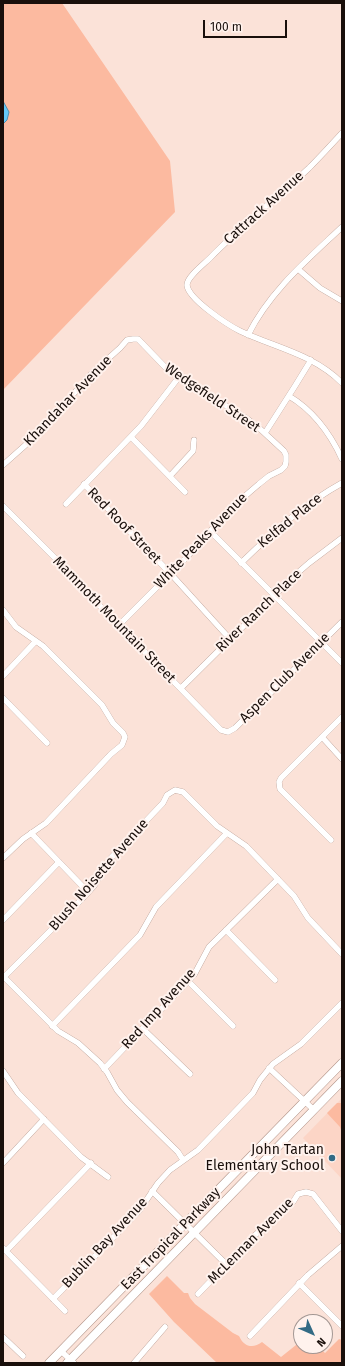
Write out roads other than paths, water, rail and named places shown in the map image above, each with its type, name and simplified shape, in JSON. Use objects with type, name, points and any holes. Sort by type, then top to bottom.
[{"type":"main road","name":"East Tropical Parkway","points":[[71,1362],[304,1102],[342,1063]]},
{"type":"main road","name":"East Tropical Parkway","points":[[49,1363],[314,1110],[342,1081]]},
{"type":"street","name":"Cattrack Avenue","points":[[248,335],[230,326],[212,313],[189,292],[187,283],[189,278],[223,244],[310,167],[342,133]]},
{"type":"street","points":[[342,228],[298,269],[266,305],[248,335],[311,360],[322,366],[342,383]]},
{"type":"street","points":[[298,269],[320,288],[342,301]]},
{"type":"street","name":"Wedgefield Street","points":[[133,339],[138,339],[158,361],[179,377],[230,408],[265,433],[284,451],[286,455],[286,462]]},
{"type":"street","name":"Khandahar Avenue","points":[[3,465],[39,433],[92,374],[127,340],[133,339]]},
{"type":"street","points":[[265,433],[311,360]]},
{"type":"street","points":[[66,504],[131,437],[179,377]]},
{"type":"street","points":[[289,396],[303,405],[322,425],[332,439],[342,459]]},
{"type":"street","points":[[131,437],[185,492]]},
{"type":"street","points":[[170,476],[193,451],[194,440]]},
{"type":"street","name":"White Peaks Avenue","points":[[119,625],[186,558],[222,517],[247,493],[269,476],[281,470],[285,466],[286,462]]},
{"type":"street","name":"Kelfad Place","points":[[241,563],[302,509],[342,483]]},
{"type":"street","name":"Red Roof Street","points":[[84,484],[170,573],[230,639]]},
{"type":"street","name":"Mammoth Mountain Street","points":[[3,506],[67,570],[219,729],[226,731]]},
{"type":"street","points":[[210,531],[342,663]]},
{"type":"street","name":"River Ranch Place","points":[[180,688],[309,563],[342,538]]},
{"type":"street","points":[[3,610],[16,627],[43,646],[102,705],[125,737],[122,746],[111,754],[46,823],[16,844],[3,858]]},
{"type":"street","name":"Aspen Club Avenue","points":[[226,731],[235,728],[342,622]]},
{"type":"street","points":[[3,676],[36,641]]},
{"type":"street","points":[[3,698],[47,743]]},
{"type":"street","points":[[331,840],[280,789],[279,782],[281,778],[342,717]]},
{"type":"street","points":[[322,737],[342,759]]},
{"type":"street","name":"Blush Noisette Avenue","points":[[4,977],[88,892],[108,861],[163,803],[167,795],[175,790],[183,792],[217,826],[227,833]]},
{"type":"street","points":[[31,833],[88,892]]},
{"type":"street","points":[[52,1026],[137,938],[156,907],[227,833],[246,846],[278,879],[294,896],[308,918],[342,954]]},
{"type":"street","points":[[3,920],[59,862]]},
{"type":"street","name":"Red Imp Avenue","points":[[104,1069],[194,975],[209,947],[278,879]]},
{"type":"street","points":[[226,930],[275,980]]},
{"type":"street","points":[[4,977],[60,1034],[78,1043],[104,1069],[127,1102],[178,1152],[183,1160]]},
{"type":"street","points":[[188,981],[234,1026]]},
{"type":"street","name":"Bublin Bay Avenue","points":[[53,1299],[139,1211],[158,1183],[170,1170],[198,1150],[253,1093],[269,1068],[278,1059],[301,1044],[342,1003]]},
{"type":"street","points":[[143,1029],[190,1074]]},
{"type":"street","points":[[269,1068],[314,1110]]},
{"type":"street","points":[[3,1071],[18,1093],[81,1157],[108,1177]]},
{"type":"street","points":[[3,1163],[44,1119]]},
{"type":"street","points":[[65,1311],[4,1250],[91,1163]]},
{"type":"street","points":[[152,1191],[226,1264]]},
{"type":"street","name":"McLennan Avenue","points":[[198,1294],[254,1236],[293,1202],[298,1194],[306,1192],[312,1194],[342,1231]]},
{"type":"street","points":[[250,1336],[299,1283],[342,1246]]},
{"type":"street","points":[[299,1283],[342,1326]]},
{"type":"street","points":[[134,1363],[165,1327]]},
{"type":"street","points":[[4,1341],[22,1356]]},
{"type":"street","points":[[61,1351],[71,1362]]},
{"type":"water","points":[[3,101],[9,112],[7,120],[3,124]]},
{"type":"place","name":"John Tartan Elementary School","points":[[332,1158]]}]
